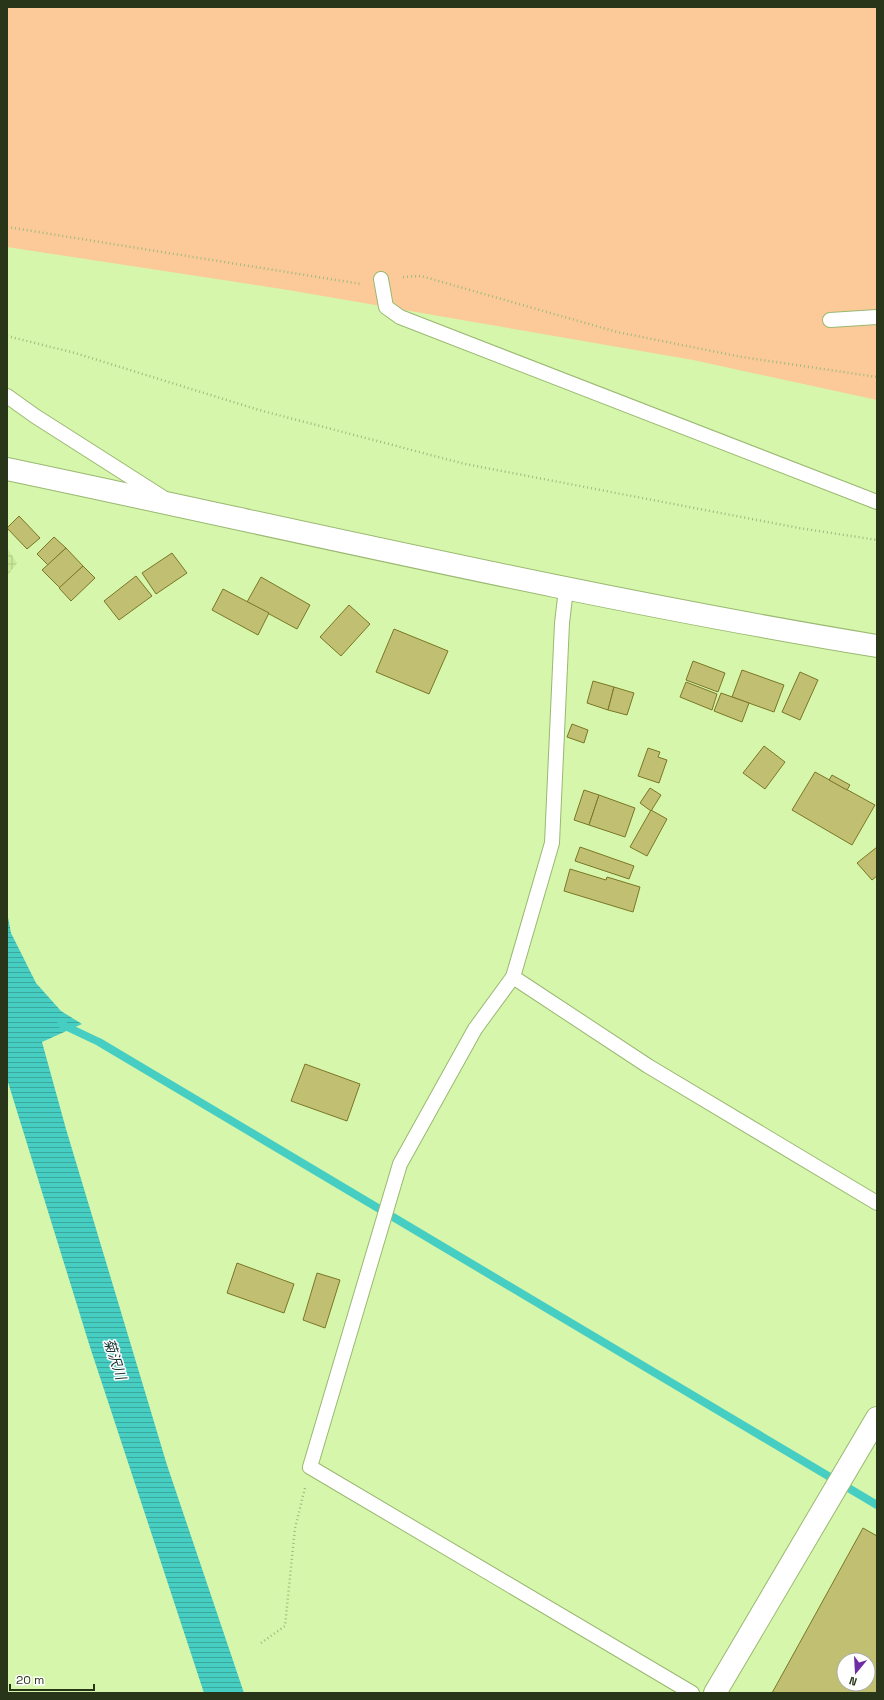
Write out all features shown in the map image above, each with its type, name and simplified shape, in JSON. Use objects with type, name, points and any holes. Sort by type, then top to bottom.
[{"type":"street","points":[[7,469],[566,589],[768,628],[877,646]]},
{"type":"street","points":[[715,1693],[877,1418]]},
{"type":"lane","points":[[381,279],[386,307],[400,318],[877,502]]},
{"type":"lane","points":[[830,320],[877,317]]},
{"type":"lane","points":[[7,396],[35,416],[173,504]]},
{"type":"lane","points":[[566,589],[562,623],[552,843],[513,977],[475,1029],[400,1164],[310,1467],[692,1693]]},
{"type":"lane","points":[[513,977],[648,1066],[877,1203]]},
{"type":"path","points":[[7,227],[361,284],[381,279],[421,276],[617,332],[742,357],[877,377]]},
{"type":"path","points":[[7,336],[75,353],[259,410],[465,464],[792,526],[877,540]]},
{"type":"path","points":[[261,1643],[286,1626],[295,1528],[310,1467]]},
{"type":"shaded area","points":[[7,7],[877,7],[877,400],[693,360],[288,290],[7,247]]},
{"type":"shaded area","points":[[7,548],[17,563],[7,576]]},
{"type":"water","name":"菊沢川","points":[[7,912],[11,933],[36,983],[61,1011],[82,1024],[42,1042],[66,1129],[167,1465],[244,1693],[204,1693],[90,1347],[7,1079]]},
{"type":"building","points":[[19,516],[40,538],[27,549],[7,528]]},
{"type":"building","points":[[54,537],[66,548],[48,565],[37,554]]},
{"type":"building","points":[[66,548],[83,566],[60,588],[42,570]]},
{"type":"building","points":[[172,553],[187,573],[156,594],[142,573]]},
{"type":"building","points":[[83,566],[95,578],[71,601],[59,588]]},
{"type":"building","points":[[136,576],[152,596],[119,620],[104,601]]},
{"type":"building","points":[[261,577],[310,605],[297,629],[247,602]]},
{"type":"building","points":[[223,589],[269,613],[258,635],[212,610]]},
{"type":"building","points":[[349,605],[370,624],[341,656],[320,637]]},
{"type":"building","points":[[394,629],[448,651],[429,694],[376,672]]},
{"type":"building","points":[[693,661],[725,673],[718,692],[686,680]]},
{"type":"building","points":[[742,670],[784,685],[774,712],[732,697]]},
{"type":"building","points":[[800,672],[818,680],[800,720],[782,712]]},
{"type":"building","points":[[593,681],[614,687],[608,710],[587,703]]},
{"type":"building","points":[[686,682],[717,694],[712,710],[680,697]]},
{"type":"building","points":[[614,687],[634,693],[627,715],[608,710]]},
{"type":"building","points":[[721,693],[749,703],[742,722],[714,711]]},
{"type":"building","points":[[572,724],[588,730],[584,743],[567,737]]},
{"type":"building","points":[[764,746],[785,762],[765,789],[743,773]]},
{"type":"building","points":[[648,748],[660,752],[658,757],[667,760],[659,783],[638,776]]},
{"type":"building","points":[[815,772],[875,805],[852,845],[792,810]]},
{"type":"building","points":[[832,775],[850,785],[847,790],[829,780]]},
{"type":"building","points":[[650,788],[661,795],[651,811],[640,803]]},
{"type":"building","points":[[584,790],[599,795],[589,825],[574,820]]},
{"type":"building","points":[[599,795],[635,808],[625,837],[589,825]]},
{"type":"building","points":[[651,810],[667,819],[647,856],[630,847]]},
{"type":"building","points":[[580,847],[634,866],[629,879],[575,861]]},
{"type":"building","points":[[877,847],[877,876],[872,880],[857,863]]},
{"type":"building","points":[[570,869],[606,880],[607,877],[640,887],[633,912],[564,891]]},
{"type":"building","points":[[305,1064],[360,1084],[347,1121],[291,1101]]},
{"type":"building","points":[[237,1263],[294,1284],[284,1313],[227,1293]]},
{"type":"building","points":[[317,1273],[340,1280],[325,1328],[303,1320]]},
{"type":"building","points":[[863,1528],[877,1536],[877,1693],[772,1693]]},
{"type":"waterway","points":[[61,1024],[99,1042],[877,1505]]}]
